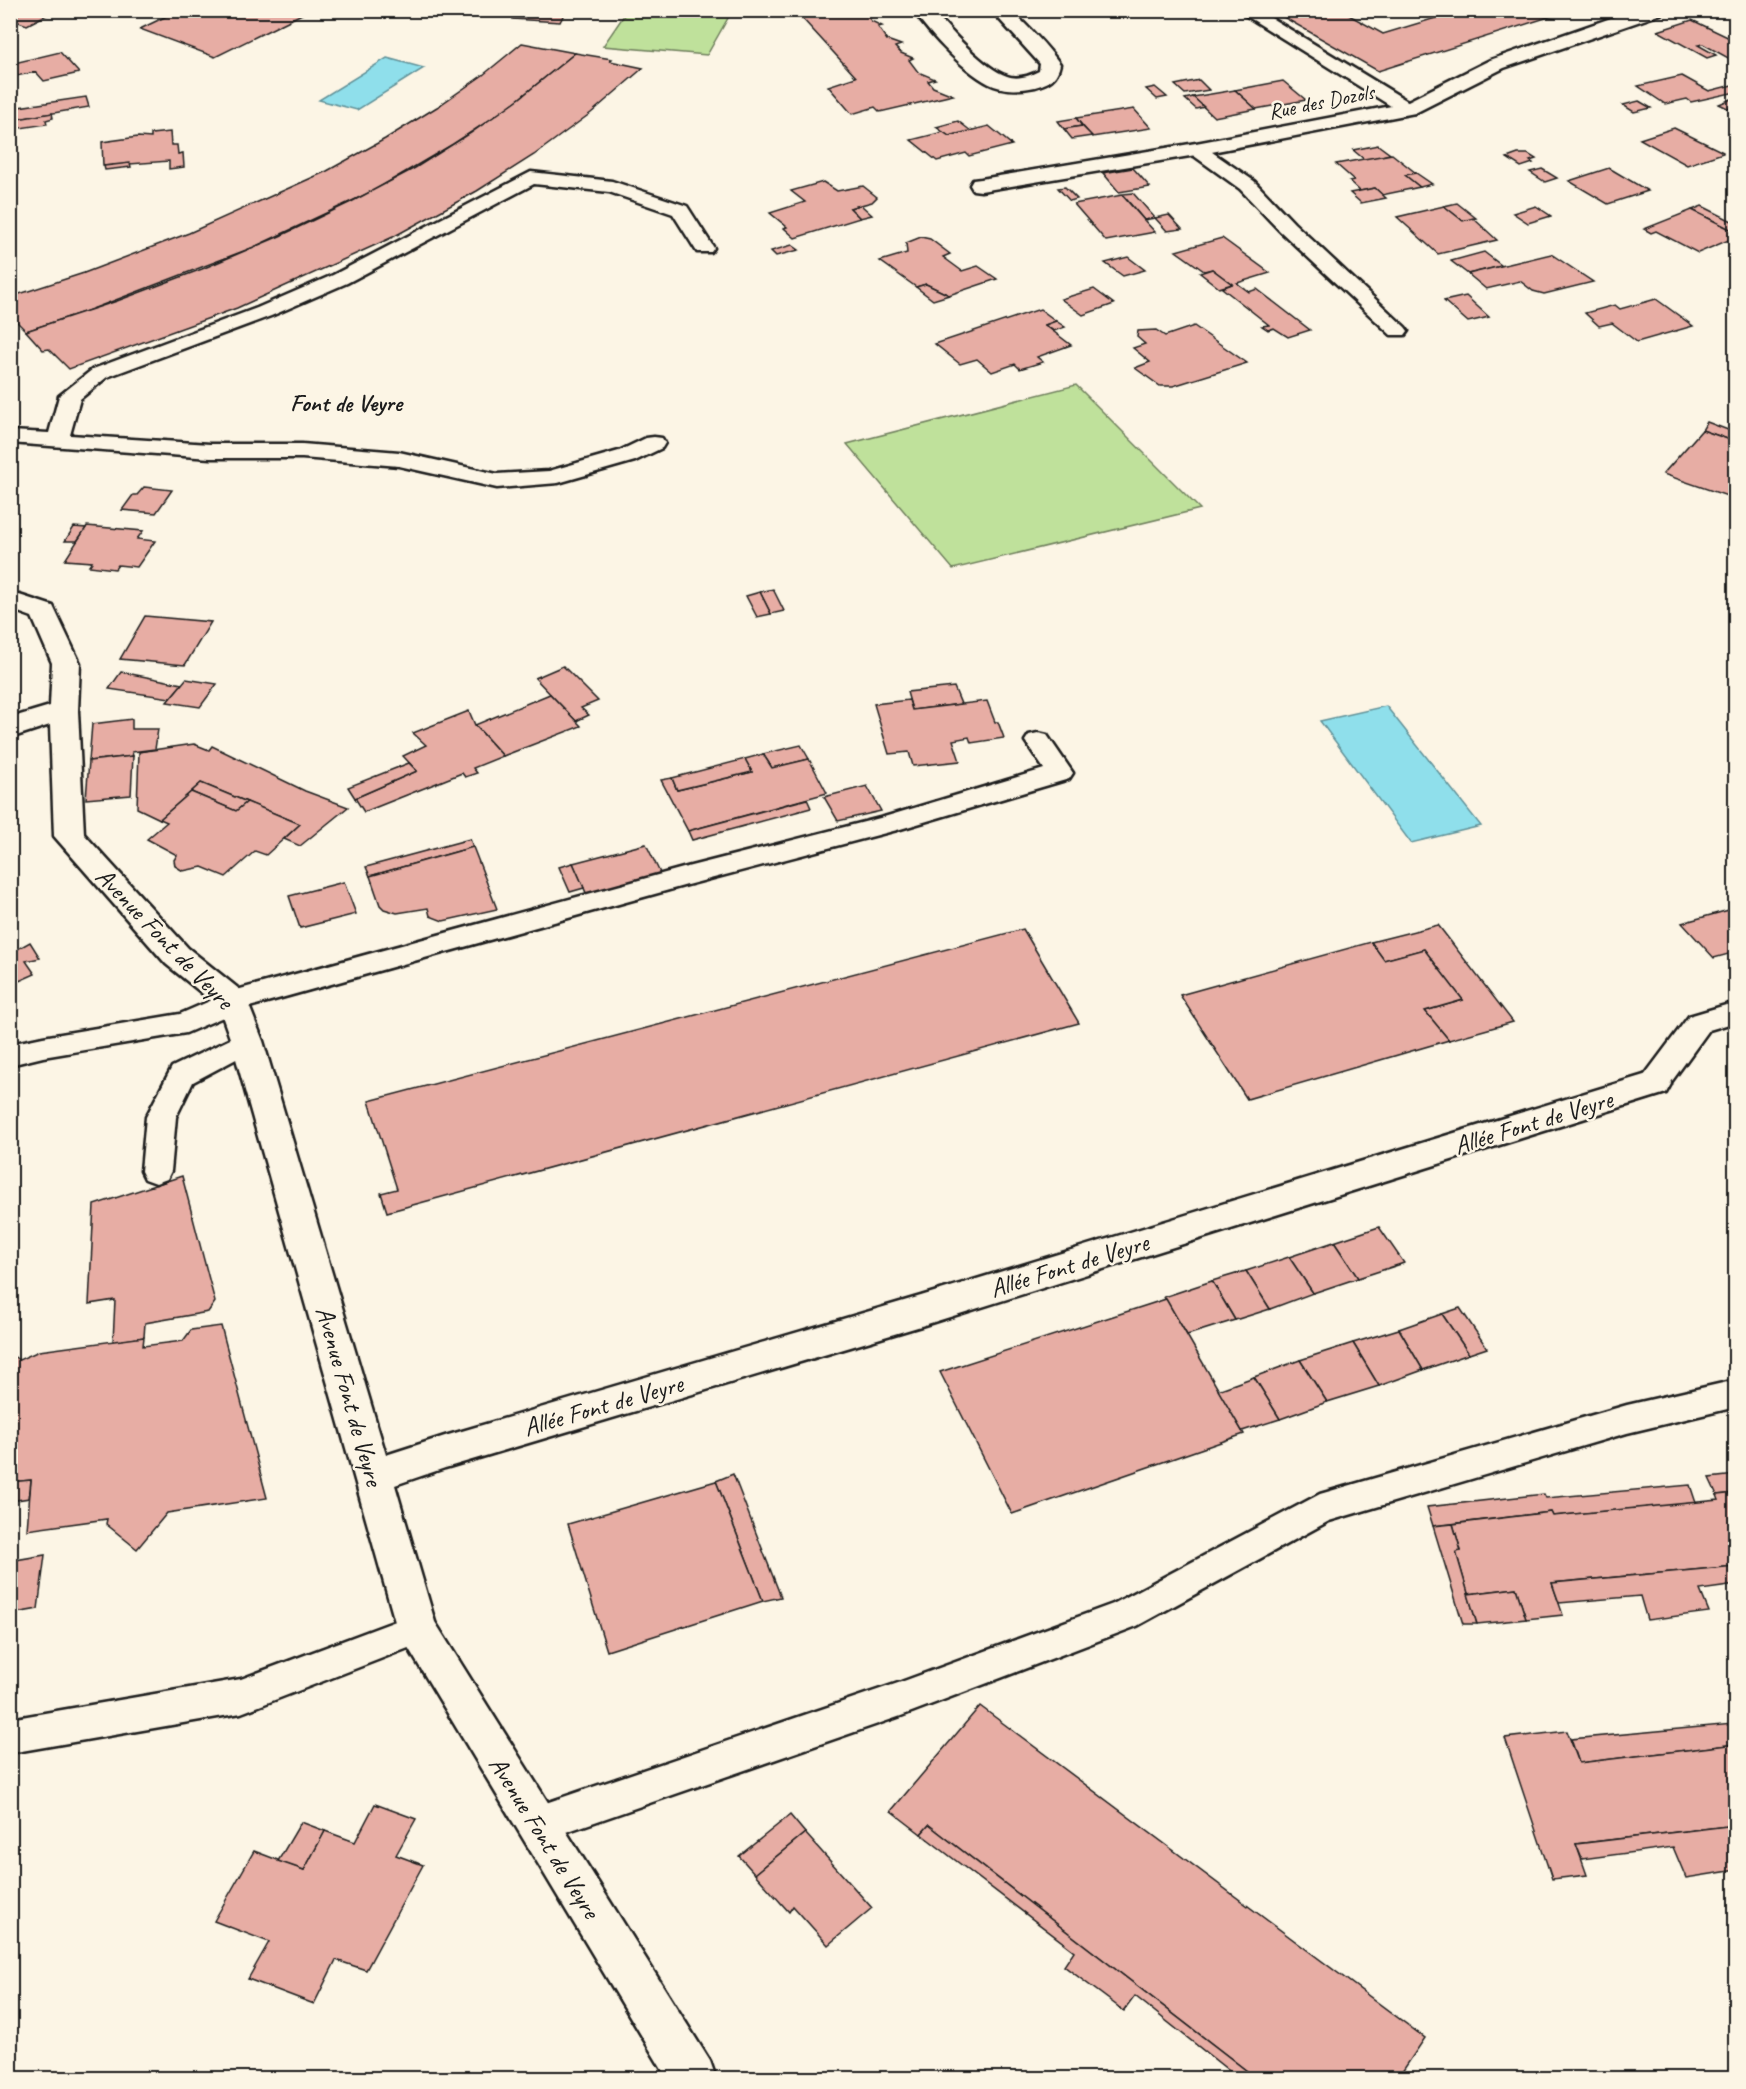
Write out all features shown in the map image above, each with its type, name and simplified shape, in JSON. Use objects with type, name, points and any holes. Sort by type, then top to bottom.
[{"type":"street","points":[[922,10],[939,31],[995,79],[1018,84],[1036,82],[1048,74],[1050,64],[1039,49],[1000,10]]},
{"type":"street","name":"Rue des Dozols","points":[[981,186],[1408,109],[1497,64],[1654,10]]},
{"type":"street","name":"Avenue Font de Veyre","points":[[10,600],[43,612],[66,663],[64,711],[69,836],[177,956],[233,1001],[247,1041],[417,1629],[693,2079]]},
{"type":"street","points":[[10,729],[64,711]]},
{"type":"street","name":"Allée Font de Veyre","points":[[374,1476],[445,1452],[933,1307],[1654,1084]]},
{"type":"lane","points":[[1245,10],[1408,109]]},
{"type":"lane","points":[[1196,149],[1246,185],[1287,227],[1398,331]]},
{"type":"lane","points":[[58,441],[70,396],[100,373],[264,312],[340,279],[531,178],[612,187],[680,210],[704,248]]},
{"type":"lane","points":[[10,437],[210,451],[302,451],[399,459],[497,481],[550,478],[627,456],[654,443]]},
{"type":"lane","points":[[10,1055],[43,1047],[186,1023],[233,1001],[687,876],[888,824],[1060,773],[1038,741]]},
{"type":"lane","name":"Allée Font de Veyre","points":[[1654,1084],[1699,1023],[1736,1012]]},
{"type":"lane","points":[[156,1171],[161,1117],[182,1075],[247,1041]]},
{"type":"lane","points":[[537,1824],[901,1699],[1125,1615],[1320,1509],[1627,1419],[1736,1392]]},
{"type":"lane","points":[[10,1736],[241,1696],[417,1629]]},
{"type":"green space","points":[[627,11],[732,11],[707,55],[603,46]]},
{"type":"green space","points":[[1076,385],[1200,509],[953,569],[847,444]]},
{"type":"water","points":[[387,58],[424,68],[357,110],[319,100]]},
{"type":"water","points":[[1386,706],[1481,826],[1411,843],[1320,721]]},
{"type":"building","points":[[25,10],[56,10],[27,25],[10,19]]},
{"type":"building","points":[[179,10],[310,10],[215,57],[140,29]]},
{"type":"building","points":[[517,10],[566,10],[560,22],[513,19]]},
{"type":"building","points":[[800,10],[861,10],[874,16],[869,18],[882,26],[878,27],[887,40],[901,45],[895,47],[901,53],[913,58],[909,60],[918,72],[935,79],[928,81],[933,87],[953,95],[880,112],[875,107],[852,114],[828,86],[856,77],[800,16]]},
{"type":"building","points":[[1271,10],[1340,10],[1383,34],[1462,10],[1571,10],[1378,71]]},
{"type":"building","points":[[1692,20],[1736,41],[1736,57],[1730,59],[1703,44],[1698,45],[1716,55],[1707,58],[1658,31]]},
{"type":"building","points":[[522,43],[575,53],[505,110],[373,191],[254,247],[87,311],[26,331],[10,315],[10,297],[84,273],[189,233],[327,171],[437,107],[483,75]]},
{"type":"building","points":[[60,52],[79,73],[44,81],[36,72],[16,76],[10,69],[10,64]]},
{"type":"building","points":[[575,53],[612,59],[610,61],[643,68],[591,113],[534,155],[477,191],[393,237],[237,308],[69,369],[49,349],[43,350],[26,331],[117,301],[202,269],[280,236],[351,202],[415,168],[471,133],[520,98]]},
{"type":"building","points":[[1682,76],[1709,91],[1732,85],[1736,87],[1736,92],[1691,102],[1687,99],[1665,104],[1638,86]]},
{"type":"building","points":[[1199,80],[1209,90],[1185,94],[1175,85]]},
{"type":"building","points":[[1283,81],[1306,100],[1256,109],[1235,90]]},
{"type":"building","points":[[1155,87],[1167,97],[1157,99],[1146,89]]},
{"type":"building","points":[[1235,90],[1256,109],[1214,117],[1193,97]]},
{"type":"building","points":[[86,97],[89,107],[12,120],[12,108]]},
{"type":"building","points":[[1193,97],[1204,107],[1196,109],[1185,99]]},
{"type":"building","points":[[1736,97],[1736,112],[1719,104]]},
{"type":"building","points":[[1639,101],[1651,108],[1634,112],[1623,105]]},
{"type":"building","points":[[1134,109],[1151,128],[1092,137],[1076,118]]},
{"type":"building","points":[[52,113],[53,118],[46,120],[47,124],[14,129],[12,120]]},
{"type":"building","points":[[1076,118],[1082,126],[1064,129],[1058,121]]},
{"type":"building","points":[[958,121],[971,131],[949,136],[936,127]]},
{"type":"building","points":[[989,126],[1012,145],[937,161],[911,140],[943,132],[949,136]]},
{"type":"building","points":[[1082,126],[1092,136],[1072,139],[1064,129]]},
{"type":"building","points":[[1674,128],[1723,153],[1687,165],[1640,139]]},
{"type":"building","points":[[170,132],[171,145],[177,145],[178,154],[183,153],[184,167],[169,169],[169,161],[103,166],[102,142],[138,137],[151,138],[151,134]]},
{"type":"building","points":[[1378,145],[1390,154],[1365,160],[1353,150]]},
{"type":"building","points":[[1392,154],[1416,173],[1405,175],[1420,187],[1382,195],[1375,188],[1360,191],[1349,181],[1354,180],[1336,164]]},
{"type":"building","points":[[1518,154],[1528,154],[1536,159],[1530,161],[1533,163],[1521,167],[1507,158]]},
{"type":"building","points":[[130,163],[131,167],[105,170],[104,166]]},
{"type":"building","points":[[1133,168],[1150,187],[1119,192],[1103,173]]},
{"type":"building","points":[[1609,168],[1648,191],[1608,204],[1569,181]]},
{"type":"building","points":[[1542,169],[1557,178],[1545,182],[1530,172]]},
{"type":"building","points":[[1416,173],[1432,184],[1420,187],[1405,175]]},
{"type":"building","points":[[823,182],[837,191],[863,186],[877,197],[872,202],[850,208],[860,218],[795,238],[784,228],[787,227],[770,213],[805,202],[791,191]]},
{"type":"building","points":[[1065,187],[1077,199],[1070,201],[1058,188]]},
{"type":"building","points":[[1375,188],[1386,198],[1361,203],[1350,193]]},
{"type":"building","points":[[1133,193],[1155,218],[1144,220],[1122,194]]},
{"type":"building","points":[[1122,195],[1155,232],[1106,241],[1074,204]]},
{"type":"building","points":[[1457,203],[1476,218],[1463,221],[1444,206]]},
{"type":"building","points":[[861,205],[872,215],[860,218],[850,208]]},
{"type":"building","points":[[1444,206],[1463,221],[1473,218],[1497,240],[1438,254],[1397,217]]},
{"type":"building","points":[[1536,206],[1551,216],[1528,223],[1513,213]]},
{"type":"building","points":[[1702,206],[1736,223],[1736,232],[1692,210]]},
{"type":"building","points":[[1692,210],[1736,232],[1736,237],[1698,253],[1656,231],[1651,233],[1644,229]]},
{"type":"building","points":[[1169,215],[1182,229],[1167,231],[1155,218]]},
{"type":"building","points":[[921,237],[930,239],[950,254],[943,257],[962,271],[978,266],[997,279],[949,295],[926,284],[916,287],[880,261],[907,253],[906,243]]},
{"type":"building","points":[[1222,238],[1270,273],[1237,283],[1249,292],[1257,289],[1310,330],[1288,337],[1274,328],[1268,330],[1262,326],[1269,325],[1222,288],[1232,284],[1212,269],[1204,271],[1176,251]]},
{"type":"building","points":[[792,245],[799,250],[776,256],[771,251]]},
{"type":"building","points":[[1484,252],[1502,266],[1468,274],[1451,261]]},
{"type":"building","points":[[1551,254],[1593,282],[1544,294],[1533,291],[1520,281],[1486,289],[1468,274]]},
{"type":"building","points":[[1128,257],[1145,270],[1123,276],[1105,263]]},
{"type":"building","points":[[1212,269],[1232,284],[1219,288],[1200,273]]},
{"type":"building","points":[[926,284],[949,295],[933,300],[916,287]]},
{"type":"building","points":[[1094,289],[1114,304],[1083,315],[1061,299]]},
{"type":"building","points":[[1466,296],[1489,317],[1468,322],[1444,301]]},
{"type":"building","points":[[1656,299],[1693,326],[1637,342],[1612,323],[1599,326],[1585,313],[1615,305],[1620,309]]},
{"type":"building","points":[[1040,309],[1056,321],[1045,325],[1071,345],[1037,357],[1043,362],[1020,369],[1015,364],[992,372],[977,359],[960,364],[935,344]]},
{"type":"building","points":[[1056,321],[1065,327],[1054,331],[1045,325]]},
{"type":"building","points":[[1194,326],[1247,363],[1173,386],[1160,386],[1135,368],[1150,362],[1133,348],[1145,344],[1137,337],[1138,331],[1156,330],[1165,336]]},
{"type":"building","points":[[1707,422],[1736,433],[1736,442],[1702,430]]},
{"type":"building","points":[[1702,430],[1736,442],[1736,499],[1663,474]]},
{"type":"building","points":[[144,487],[172,490],[156,513],[122,510],[133,495],[137,495]]},
{"type":"building","points":[[87,526],[143,531],[137,539],[155,541],[137,567],[118,565],[115,569],[89,566],[92,562],[65,560]]},
{"type":"building","points":[[74,527],[86,528],[77,541],[65,541]]},
{"type":"building","points":[[773,589],[784,611],[771,614],[760,592]]},
{"type":"building","points":[[760,592],[771,614],[757,617],[746,596]]},
{"type":"building","points":[[145,616],[211,622],[185,665],[120,659]]},
{"type":"building","points":[[563,666],[598,701],[581,708],[589,715],[576,721],[535,678]]},
{"type":"building","points":[[121,672],[182,684],[170,698],[109,689]]},
{"type":"building","points":[[186,679],[217,684],[200,707],[167,702]]},
{"type":"building","points":[[954,687],[961,704],[912,710],[907,692]]},
{"type":"building","points":[[550,694],[581,726],[503,756],[475,725]]},
{"type":"building","points":[[909,700],[912,710],[987,701],[1004,738],[971,743],[969,737],[953,740],[960,761],[913,766],[909,752],[889,754],[874,704]]},
{"type":"building","points":[[469,711],[475,725],[503,756],[473,768],[477,773],[465,777],[462,773],[364,812],[355,798],[417,771],[403,756],[426,745],[413,733]]},
{"type":"building","points":[[132,719],[132,729],[158,729],[155,749],[132,752],[133,756],[89,761],[92,724]]},
{"type":"building","points":[[194,744],[209,750],[212,746],[305,791],[348,807],[300,846],[284,839],[300,824],[201,783],[160,819],[137,808],[139,752]]},
{"type":"building","points":[[801,745],[809,759],[772,768],[763,754]]},
{"type":"building","points":[[763,754],[772,768],[809,759],[827,793],[688,831],[661,780],[672,778],[677,790],[752,772],[745,759]]},
{"type":"building","points":[[133,756],[131,795],[86,799],[89,761]]},
{"type":"building","points":[[745,759],[752,772],[677,790],[672,778]]},
{"type":"building","points":[[409,763],[417,771],[355,798],[348,787]]},
{"type":"building","points":[[201,783],[247,802],[236,811],[191,792]]},
{"type":"building","points":[[867,786],[881,811],[838,821],[824,797]]},
{"type":"building","points":[[191,792],[236,811],[247,802],[300,824],[266,855],[255,851],[226,877],[202,867],[183,871],[175,866],[174,860],[177,855],[147,839],[167,822],[160,819]]},
{"type":"building","points":[[807,799],[811,808],[692,840],[688,831]]},
{"type":"building","points":[[470,839],[473,847],[370,876],[366,867]]},
{"type":"building","points":[[646,844],[661,875],[587,895],[573,863]]},
{"type":"building","points":[[473,847],[497,909],[443,921],[430,916],[428,908],[397,913],[384,909],[380,905],[370,876]]},
{"type":"building","points":[[573,863],[584,888],[570,892],[559,867]]},
{"type":"building","points":[[344,882],[356,914],[300,928],[289,896]]},
{"type":"building","points":[[1736,908],[1736,952],[1714,958],[1682,923]]},
{"type":"building","points":[[1438,925],[1513,1022],[1449,1040],[1425,1011],[1463,1000],[1424,949],[1384,960],[1371,942]]},
{"type":"building","points":[[1023,929],[1079,1023],[387,1212],[381,1193],[397,1189],[369,1101]]},
{"type":"building","points":[[10,940],[16,950],[30,942],[40,958],[26,961],[35,974],[10,985]]},
{"type":"building","points":[[1371,942],[1384,960],[1424,949],[1463,1000],[1425,1011],[1449,1040],[1247,1099],[1180,995]]},
{"type":"building","points":[[182,1176],[215,1302],[208,1312],[145,1323],[144,1337],[113,1342],[115,1300],[89,1304],[94,1205]]},
{"type":"building","points":[[1379,1227],[1404,1263],[1358,1278],[1334,1242]]},
{"type":"building","points":[[1334,1242],[1358,1278],[1313,1293],[1289,1257]]},
{"type":"building","points":[[1289,1257],[1313,1293],[1270,1309],[1246,1271]]},
{"type":"building","points":[[1246,1271],[1270,1309],[1235,1320],[1212,1281]]},
{"type":"building","points":[[1212,1281],[1235,1320],[1187,1335],[1164,1297]]},
{"type":"building","points":[[1166,1299],[1244,1434],[1012,1514],[940,1372]]},
{"type":"building","points":[[1460,1308],[1487,1348],[1469,1354],[1442,1314]]},
{"type":"building","points":[[1442,1314],[1469,1354],[1423,1370],[1399,1329]]},
{"type":"building","points":[[221,1326],[267,1498],[167,1513],[137,1549],[106,1524],[107,1519],[27,1530],[31,1480],[10,1482],[10,1354],[19,1360],[39,1351],[144,1337],[143,1346],[183,1341],[191,1330]]},
{"type":"building","points":[[1399,1329],[1423,1370],[1379,1386],[1353,1343]]},
{"type":"building","points":[[1353,1343],[1379,1386],[1327,1402],[1300,1360]]},
{"type":"building","points":[[1300,1360],[1327,1402],[1280,1419],[1254,1377]]},
{"type":"building","points":[[1254,1377],[1280,1419],[1242,1431],[1218,1390]]},
{"type":"building","points":[[733,1474],[781,1597],[763,1601],[716,1481]]},
{"type":"building","points":[[1736,1475],[1736,1493],[1717,1495],[1709,1478]]},
{"type":"building","points":[[31,1480],[29,1498],[10,1501],[10,1482]]},
{"type":"building","points":[[716,1481],[763,1601],[607,1651],[568,1524]]},
{"type":"building","points":[[1690,1485],[1696,1503],[1553,1516],[1551,1512],[1433,1526],[1427,1507],[1544,1494],[1546,1498]]},
{"type":"building","points":[[1736,1493],[1736,1566],[1552,1583],[1563,1615],[1526,1619],[1516,1588],[1468,1594],[1456,1552],[1461,1551],[1453,1524],[1551,1512],[1553,1516],[1719,1500],[1717,1495]]},
{"type":"building","points":[[1453,1524],[1461,1551],[1456,1552],[1477,1624],[1463,1624],[1433,1526]]},
{"type":"building","points":[[45,1555],[38,1609],[10,1614],[10,1561]]},
{"type":"building","points":[[1736,1566],[1736,1585],[1700,1590],[1709,1612],[1647,1620],[1640,1596],[1559,1603],[1552,1583]]},
{"type":"building","points":[[1516,1588],[1526,1619],[1477,1624],[1468,1594]]},
{"type":"building","points":[[980,1706],[1425,2038],[1398,2078],[1256,2078],[929,1825],[921,1834],[891,1811]]},
{"type":"building","points":[[1733,1724],[1736,1744],[1579,1763],[1571,1739]]},
{"type":"building","points":[[1567,1731],[1579,1763],[1736,1744],[1736,1825],[1576,1844],[1587,1875],[1552,1879],[1505,1738]]},
{"type":"building","points":[[375,1804],[416,1819],[396,1855],[423,1865],[366,1970],[336,1960],[314,2004],[248,1979],[269,1942],[214,1921],[254,1851],[304,1870],[325,1831],[355,1842]]},
{"type":"building","points":[[790,1815],[805,1833],[755,1874],[739,1856]]},
{"type":"building","points":[[301,1822],[325,1831],[304,1870],[278,1861]]},
{"type":"building","points":[[929,1825],[1256,2078],[1238,2078],[1135,1996],[1124,2011],[1064,1966],[1074,1951],[921,1834]]},
{"type":"building","points":[[1736,1825],[1736,1870],[1686,1878],[1673,1847],[1582,1859],[1576,1844]]},
{"type":"building","points":[[805,1833],[872,1908],[828,1945],[793,1906],[789,1912],[755,1874]]},
{"type":"district","name":"Font de Veyre","points":[[346,403]]}]
